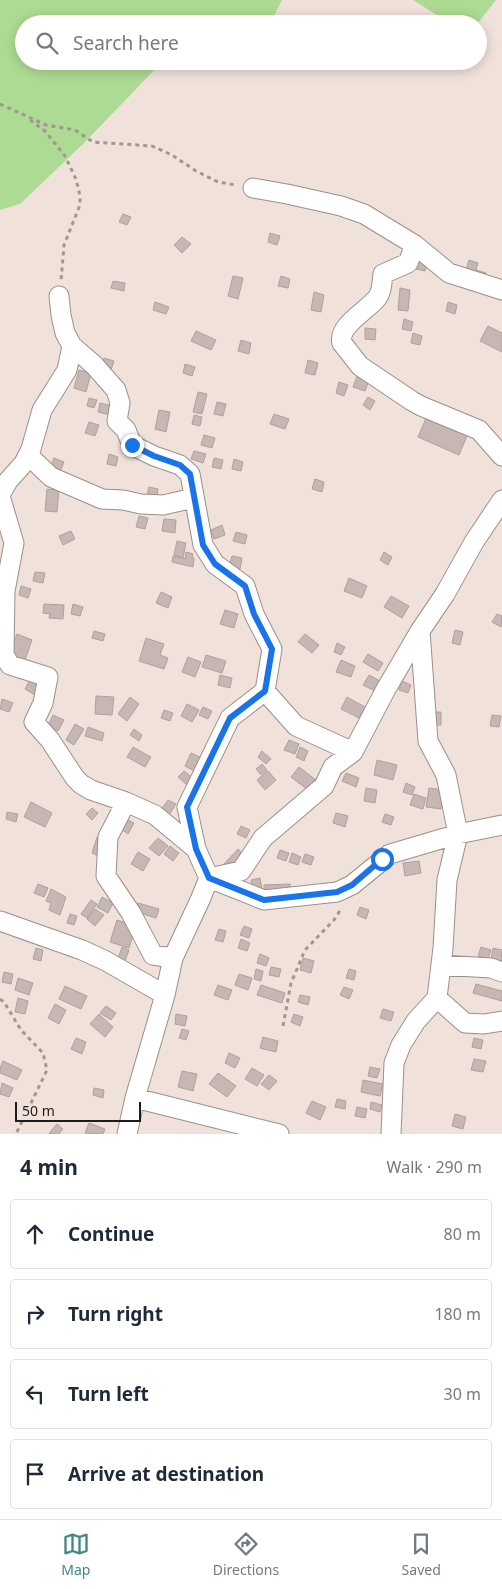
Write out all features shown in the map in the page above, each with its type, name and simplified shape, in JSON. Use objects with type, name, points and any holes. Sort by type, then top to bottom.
[{"type":"street","points":[[254,188],[286,194],[364,214],[415,245],[449,273],[502,290]]},
{"type":"street","points":[[415,245],[408,262],[383,274],[379,296],[344,329],[341,339],[342,343],[360,366],[421,406],[479,430],[502,456]]},
{"type":"street","points":[[59,296],[65,333],[72,346],[94,365],[116,390],[120,403],[117,421],[126,430],[132,445],[154,456],[180,465],[190,474],[203,545],[215,564],[245,586],[254,614],[272,649],[265,691],[230,718],[187,807],[196,849],[209,878],[264,900],[337,892],[352,885],[390,854],[458,834],[502,825]]},
{"type":"street","points":[[72,346],[67,370],[42,410],[31,449],[24,463],[8,481],[0,496],[14,543],[5,591],[4,655],[10,665],[48,677],[43,703],[34,722],[50,740],[75,778],[91,790],[126,802],[155,815],[196,849]]},
{"type":"street","points":[[28,455],[51,477],[102,499],[163,505],[194,498]]},
{"type":"street","points":[[209,878],[241,871],[263,838],[324,786],[333,767],[353,752],[386,689],[420,631],[445,594],[474,542],[502,500]]},
{"type":"street","points":[[391,1134],[394,1063],[401,1045],[416,1021],[437,998],[447,880],[458,834],[446,775],[428,741],[420,631]]},
{"type":"street","points":[[265,691],[296,726],[353,752]]},
{"type":"street","points":[[126,802],[108,837],[109,849],[106,876],[131,913],[153,955],[173,958]]},
{"type":"street","points":[[127,1134],[135,1098],[165,995],[173,958],[209,878]]},
{"type":"street","points":[[0,921],[82,950],[106,961],[165,995]]},
{"type":"street","points":[[441,964],[491,968],[502,972]]},
{"type":"street","points":[[437,998],[465,1023],[484,1024],[502,1021]]},
{"type":"street","points":[[135,1098],[279,1134]]},
{"type":"path","points":[[0,104],[46,125],[75,130],[93,142],[152,146],[172,155],[196,171],[218,182],[254,188]]},
{"type":"path","points":[[27,117],[45,131],[65,156],[76,179],[80,196],[80,205],[64,246],[59,296]]},
{"type":"path","points":[[283,1026],[291,983],[305,950],[334,920],[343,906],[352,885]]},
{"type":"path","points":[[0,999],[4,1002],[21,1030],[43,1054],[47,1070],[16,1134]]},
{"type":"green space","points":[[0,0],[282,0],[274,15],[15,15],[15,70],[154,70],[84,143],[20,204],[0,210]]},
{"type":"green space","points":[[413,0],[496,0],[484,15],[437,15]]},
{"type":"building","points":[[123,214],[131,217],[127,225],[119,222]]},
{"type":"building","points":[[270,233],[280,236],[277,245],[268,242]]},
{"type":"building","points":[[182,237],[191,244],[182,253],[174,245]]},
{"type":"building","points":[[418,260],[427,262],[425,271],[416,269]]},
{"type":"building","points":[[469,260],[478,263],[476,270],[486,273],[482,282],[464,276]]},
{"type":"building","points":[[233,276],[243,278],[238,299],[228,296]]},
{"type":"building","points":[[281,276],[290,279],[288,288],[278,286]]},
{"type":"building","points":[[113,281],[125,283],[124,291],[111,288]]},
{"type":"building","points":[[400,288],[410,290],[408,311],[398,310]]},
{"type":"building","points":[[314,292],[324,295],[321,312],[311,310]]},
{"type":"building","points":[[155,302],[169,307],[166,314],[153,310]]},
{"type":"building","points":[[448,302],[457,305],[455,314],[446,311]]},
{"type":"building","points":[[404,319],[413,322],[411,331],[402,329]]},
{"type":"building","points":[[488,326],[502,333],[502,352],[480,341]]},
{"type":"building","points":[[365,328],[376,329],[375,340],[365,339]]},
{"type":"building","points":[[196,331],[216,340],[211,350],[191,341]]},
{"type":"building","points":[[413,333],[422,336],[420,345],[411,343]]},
{"type":"building","points":[[241,340],[251,343],[249,354],[238,351]]},
{"type":"building","points":[[104,358],[114,361],[111,370],[102,367]]},
{"type":"building","points":[[308,360],[318,363],[315,375],[305,373]]},
{"type":"building","points":[[185,364],[195,367],[192,376],[183,373]]},
{"type":"building","points":[[79,370],[91,373],[86,392],[74,388]]},
{"type":"building","points":[[358,374],[370,378],[365,391],[353,387]]},
{"type":"building","points":[[339,382],[348,385],[344,396],[336,393]]},
{"type":"building","points":[[198,392],[207,394],[202,414],[193,412]]},
{"type":"building","points":[[368,397],[375,401],[370,410],[363,405]]},
{"type":"building","points":[[89,398],[97,400],[94,408],[87,406]]},
{"type":"building","points":[[217,402],[226,404],[223,416],[214,414]]},
{"type":"building","points":[[100,403],[117,407],[115,416],[98,412]]},
{"type":"building","points":[[159,410],[170,412],[166,432],[155,429]]},
{"type":"building","points":[[274,414],[289,419],[285,429],[270,424]]},
{"type":"building","points":[[194,415],[202,417],[200,426],[192,424]]},
{"type":"building","points":[[426,418],[467,436],[459,455],[418,437]]},
{"type":"building","points":[[89,422],[99,425],[95,436],[85,433]]},
{"type":"building","points":[[204,435],[215,438],[212,448],[201,445]]},
{"type":"building","points":[[194,451],[206,454],[203,463],[191,459]]},
{"type":"building","points":[[109,454],[118,457],[116,466],[107,464]]},
{"type":"building","points":[[54,458],[64,462],[60,472],[50,468]]},
{"type":"building","points":[[214,458],[223,460],[221,469],[212,467]]},
{"type":"building","points":[[234,459],[243,462],[241,471],[232,469]]},
{"type":"building","points":[[315,479],[324,482],[322,492],[312,489]]},
{"type":"building","points":[[149,487],[158,489],[156,502],[146,500]]},
{"type":"building","points":[[47,489],[59,490],[57,512],[45,511]]},
{"type":"building","points":[[139,516],[148,518],[145,529],[136,527]]},
{"type":"building","points":[[164,519],[176,520],[175,533],[162,531]]},
{"type":"building","points":[[222,525],[225,535],[214,539],[211,530]]},
{"type":"building","points":[[71,531],[75,539],[63,545],[59,536]]},
{"type":"building","points":[[236,532],[247,535],[245,544],[233,541]]},
{"type":"building","points":[[177,541],[186,543],[183,558],[174,555]]},
{"type":"building","points":[[186,552],[193,554],[193,567],[172,562],[173,556],[185,559]]},
{"type":"building","points":[[384,552],[392,557],[388,565],[380,560]]},
{"type":"building","points":[[232,556],[242,558],[240,569],[229,566]]},
{"type":"building","points":[[35,572],[45,573],[43,583],[33,581]]},
{"type":"building","points":[[349,578],[367,586],[362,598],[344,591]]},
{"type":"building","points":[[21,586],[31,589],[28,598],[19,595]]},
{"type":"building","points":[[161,592],[172,597],[168,608],[156,603]]},
{"type":"building","points":[[391,596],[409,606],[402,618],[384,607]]},
{"type":"building","points":[[44,604],[64,605],[63,619],[49,618],[50,614],[43,613]]},
{"type":"building","points":[[73,604],[83,607],[80,616],[71,614]]},
{"type":"building","points":[[225,610],[238,614],[234,628],[220,624]]},
{"type":"building","points":[[497,614],[502,616],[501,627],[492,622]]},
{"type":"building","points":[[455,630],[463,632],[460,645],[452,643]]},
{"type":"building","points":[[94,631],[105,634],[103,641],[92,638]]},
{"type":"building","points":[[17,634],[32,640],[25,660],[9,654]]},
{"type":"building","points":[[305,634],[319,645],[312,653],[298,642]]},
{"type":"building","points":[[146,638],[164,644],[160,655],[168,658],[164,669],[139,661]]},
{"type":"building","points":[[337,643],[345,647],[341,655],[334,652]]},
{"type":"building","points":[[368,654],[383,663],[378,671],[363,662]]},
{"type":"building","points":[[206,655],[226,661],[222,673],[202,667]]},
{"type":"building","points":[[188,657],[201,662],[195,677],[182,672]]},
{"type":"building","points":[[341,660],[355,666],[351,677],[336,672]]},
{"type":"building","points":[[220,675],[232,678],[230,688],[218,685]]},
{"type":"building","points":[[369,675],[380,681],[375,691],[363,685]]},
{"type":"building","points":[[30,680],[43,688],[38,697],[25,689]]},
{"type":"building","points":[[402,681],[411,685],[408,693],[399,690]]},
{"type":"building","points":[[96,696],[114,697],[112,715],[95,714]]},
{"type":"building","points":[[130,697],[139,704],[127,721],[118,714]]},
{"type":"building","points":[[347,697],[365,707],[359,718],[341,709]]},
{"type":"building","points":[[2,699],[13,703],[9,712],[0,709]]},
{"type":"building","points":[[187,704],[199,710],[192,722],[181,716]]},
{"type":"building","points":[[203,707],[212,711],[208,719],[199,715]]},
{"type":"building","points":[[164,710],[173,713],[170,721],[161,718]]},
{"type":"building","points":[[430,712],[441,712],[441,725],[430,725]]},
{"type":"building","points":[[53,715],[64,720],[58,731],[48,726]]},
{"type":"building","points":[[492,715],[501,716],[499,727],[490,726]]},
{"type":"building","points":[[75,724],[84,729],[74,745],[66,740]]},
{"type":"building","points":[[88,727],[104,733],[102,741],[85,736]]},
{"type":"building","points":[[134,729],[142,735],[139,741],[130,735]]},
{"type":"building","points":[[289,740],[299,744],[295,754],[284,750]]},
{"type":"building","points":[[133,747],[151,757],[145,767],[127,757]]},
{"type":"building","points":[[300,747],[308,751],[304,761],[296,757]]},
{"type":"building","points":[[262,751],[271,759],[266,764],[258,757]]},
{"type":"building","points":[[191,753],[202,758],[196,772],[185,766]]},
{"type":"building","points":[[377,760],[397,765],[393,780],[374,775]]},
{"type":"building","points":[[262,764],[267,770],[261,775],[256,769]]},
{"type":"building","points":[[299,767],[316,780],[308,790],[291,777]]},
{"type":"building","points":[[184,771],[193,778],[187,785],[178,777]]},
{"type":"building","points":[[268,771],[276,780],[265,790],[257,780]]},
{"type":"building","points":[[346,773],[359,778],[356,787],[342,781]]},
{"type":"building","points":[[406,783],[415,787],[412,795],[403,792]]},
{"type":"building","points":[[366,788],[377,790],[375,803],[364,801]]},
{"type":"building","points":[[429,788],[443,790],[441,809],[426,807]]},
{"type":"building","points":[[414,794],[426,798],[423,809],[410,805]]},
{"type":"building","points":[[168,800],[176,804],[169,815],[161,810]]},
{"type":"building","points":[[31,802],[52,813],[45,827],[24,817]]},
{"type":"building","points":[[92,808],[98,813],[92,820],[86,814]]},
{"type":"building","points":[[7,812],[18,814],[16,822],[6,819]]},
{"type":"building","points":[[336,813],[348,816],[345,827],[333,823]]},
{"type":"building","points":[[385,814],[394,817],[391,825],[382,822]]},
{"type":"building","points":[[126,819],[134,823],[128,834],[121,829]]},
{"type":"building","points":[[241,826],[250,830],[246,838],[237,834]]},
{"type":"building","points":[[97,837],[107,841],[101,857],[92,853]]},
{"type":"building","points":[[158,838],[168,846],[159,856],[149,848]]},
{"type":"building","points":[[170,846],[179,853],[173,861],[164,854]]},
{"type":"building","points":[[238,849],[244,855],[230,871],[223,865]]},
{"type":"building","points":[[280,850],[289,853],[286,861],[277,858]]},
{"type":"building","points":[[138,852],[150,859],[143,871],[131,864]]},
{"type":"building","points":[[292,853],[301,857],[298,865],[289,862]]},
{"type":"building","points":[[305,854],[314,857],[311,865],[302,862]]},
{"type":"building","points":[[419,861],[421,873],[405,876],[403,863]]},
{"type":"building","points":[[260,878],[262,889],[253,891],[251,880]]},
{"type":"building","points":[[38,884],[48,888],[44,897],[34,893]]},
{"type":"building","points":[[290,884],[290,892],[264,894],[264,885]]},
{"type":"building","points":[[51,889],[66,897],[60,915],[49,910],[51,903],[46,901]]},
{"type":"building","points":[[102,897],[113,903],[108,913],[97,907]]},
{"type":"building","points":[[91,900],[97,904],[87,918],[81,914]]},
{"type":"building","points":[[138,903],[159,909],[156,918],[136,912]]},
{"type":"building","points":[[360,907],[369,910],[366,919],[357,915]]},
{"type":"building","points":[[95,909],[104,915],[95,926],[87,919]]},
{"type":"building","points":[[70,914],[77,916],[74,925],[67,923]]},
{"type":"building","points":[[117,920],[136,926],[129,948],[110,942]]},
{"type":"building","points":[[244,926],[252,929],[249,938],[240,935]]},
{"type":"building","points":[[219,929],[226,931],[223,942],[215,940]]},
{"type":"building","points":[[241,939],[250,943],[247,951],[238,948]]},
{"type":"building","points":[[122,947],[129,950],[125,961],[118,959]]},
{"type":"building","points":[[481,947],[491,950],[488,959],[478,956]]},
{"type":"building","points":[[36,948],[43,950],[41,961],[33,959]]},
{"type":"building","points":[[493,948],[502,950],[501,961],[491,959]]},
{"type":"building","points":[[260,954],[269,958],[266,966],[257,963]]},
{"type":"building","points":[[303,958],[314,961],[311,973],[300,970]]},
{"type":"building","points":[[271,967],[281,969],[279,977],[269,975]]},
{"type":"building","points":[[256,969],[263,971],[261,981],[254,979]]},
{"type":"building","points":[[349,969],[356,971],[354,980],[346,978]]},
{"type":"building","points":[[4,972],[13,974],[11,984],[2,982]]},
{"type":"building","points":[[239,974],[252,978],[248,990],[235,985]]},
{"type":"building","points":[[18,978],[33,983],[29,995],[15,990]]},
{"type":"building","points":[[476,984],[502,991],[502,1001],[473,993]]},
{"type":"building","points":[[218,985],[232,990],[228,1000],[214,995]]},
{"type":"building","points":[[261,985],[285,993],[282,1003],[257,995]]},
{"type":"building","points":[[65,986],[87,996],[81,1009],[59,999]]},
{"type":"building","points":[[344,987],[353,990],[349,999],[340,995]]},
{"type":"building","points":[[300,995],[310,997],[308,1005],[298,1002]]},
{"type":"building","points":[[18,998],[28,1001],[25,1014],[15,1012]]},
{"type":"building","points":[[55,1004],[66,1010],[59,1024],[48,1018]]},
{"type":"building","points":[[106,1006],[116,1013],[111,1020],[100,1013]]},
{"type":"building","points":[[383,1009],[394,1012],[391,1021],[380,1018]]},
{"type":"building","points":[[99,1014],[113,1027],[105,1037],[90,1024]]},
{"type":"building","points":[[176,1014],[187,1016],[185,1026],[175,1024]]},
{"type":"building","points":[[294,1014],[303,1017],[300,1026],[291,1022]]},
{"type":"building","points":[[182,1029],[189,1031],[186,1040],[179,1038]]},
{"type":"building","points":[[263,1037],[278,1041],[276,1052],[260,1048]]},
{"type":"building","points":[[76,1038],[86,1042],[82,1054],[71,1049]]},
{"type":"building","points":[[474,1038],[483,1040],[481,1049],[472,1047]]},
{"type":"building","points":[[229,1053],[240,1058],[235,1068],[225,1063]]},
{"type":"building","points":[[474,1059],[486,1061],[483,1072],[471,1070]]},
{"type":"building","points":[[3,1061],[22,1070],[17,1080],[0,1073]]},
{"type":"building","points":[[370,1067],[380,1069],[377,1078],[368,1076]]},
{"type":"building","points":[[252,1068],[264,1075],[257,1086],[245,1079]]},
{"type":"building","points":[[182,1071],[197,1074],[193,1091],[178,1087]]},
{"type":"building","points":[[218,1073],[236,1086],[227,1097],[209,1084]]},
{"type":"building","points":[[269,1075],[277,1081],[269,1090],[261,1084]]},
{"type":"building","points":[[363,1080],[383,1084],[380,1096],[361,1092]]},
{"type":"building","points":[[2,1083],[13,1088],[9,1097],[0,1094]]},
{"type":"building","points":[[94,1088],[104,1090],[103,1098],[93,1095]]},
{"type":"building","points":[[337,1099],[346,1101],[345,1109],[335,1107]]},
{"type":"building","points":[[312,1101],[326,1107],[320,1120],[306,1113]]},
{"type":"building","points":[[371,1102],[382,1105],[380,1112],[370,1109]]},
{"type":"building","points":[[357,1107],[367,1109],[365,1118],[355,1116]]},
{"type":"building","points":[[455,1114],[466,1117],[463,1129],[452,1126]]},
{"type":"building","points":[[89,1123],[105,1129],[103,1134],[85,1133]]},
{"type":"building","points":[[57,1124],[63,1129],[59,1134],[50,1134],[49,1133]]},
{"type":"route","points":[[132,445],[154,456],[180,465],[190,474],[203,545],[215,564],[245,586],[254,614],[272,649],[265,691],[230,718],[187,807],[196,849],[209,878],[264,900],[337,892],[362,878],[382,859]]}]
